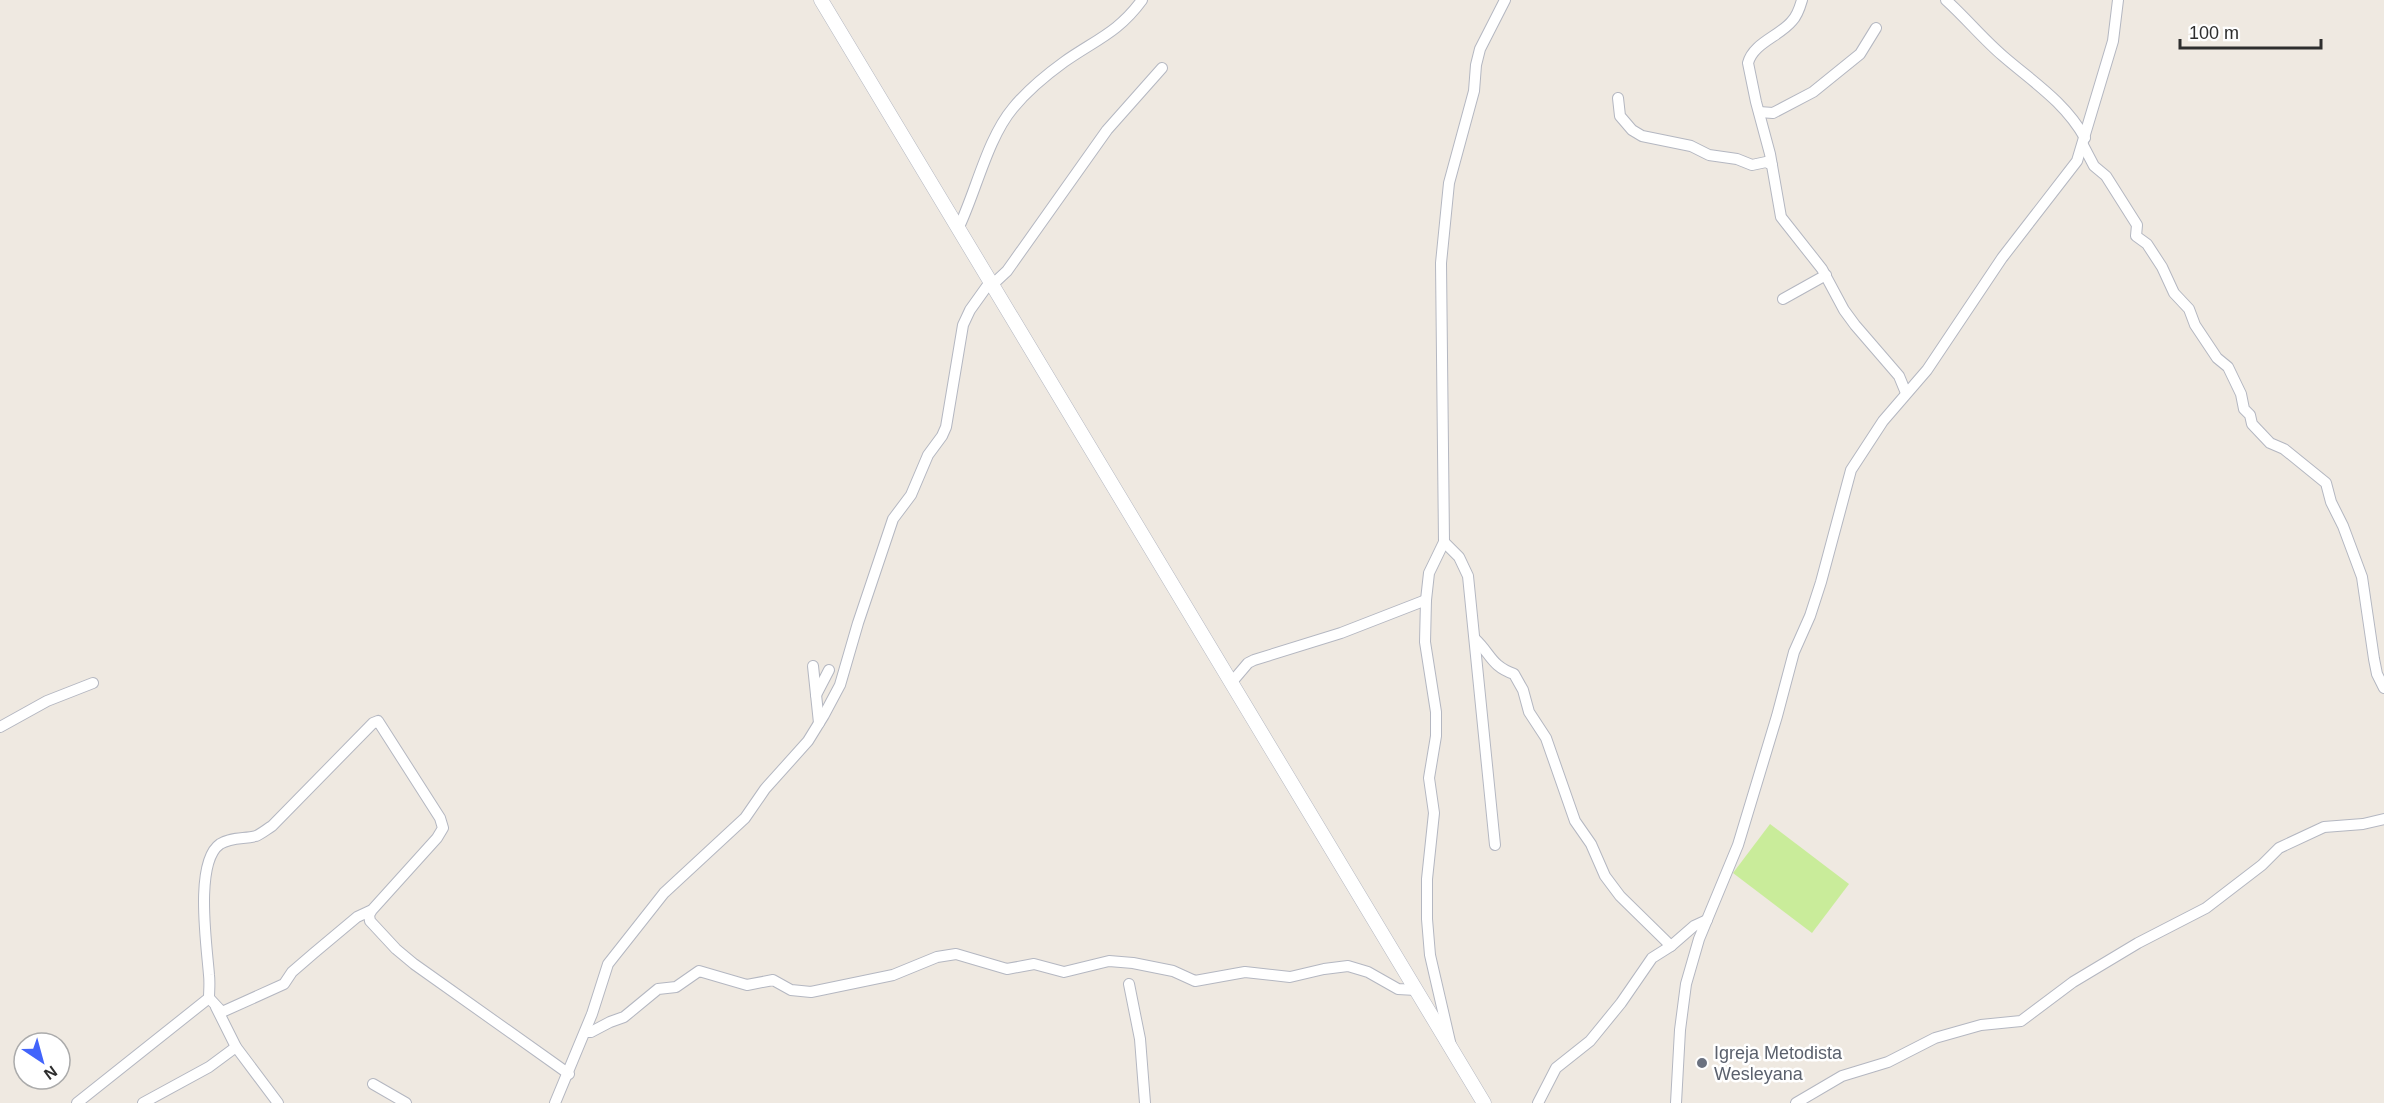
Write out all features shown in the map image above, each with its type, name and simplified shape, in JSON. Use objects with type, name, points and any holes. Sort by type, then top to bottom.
[{"type":"street","points":[[821,0],[1484,1103]]},
{"type":"street","points":[[958,229],[970,205],[998,133],[1013,108],[1064,61],[1115,30],[1142,0]]},
{"type":"street","points":[[1452,1051],[1430,956],[1427,919],[1427,879],[1434,813],[1429,778],[1436,736],[1436,712],[1425,642],[1426,600],[1429,573],[1444,542],[1441,263],[1449,183],[1474,91],[1480,49],[1504,0]]},
{"type":"street","points":[[1802,0],[1793,21],[1749,58],[1750,73],[1772,165],[1781,217],[1826,275],[1844,310],[1899,376],[1906,393]]},
{"type":"street","points":[[1946,0],[2002,55],[2067,111],[2084,141],[2094,166],[2106,176],[2137,225],[2136,236],[2147,244],[2162,267],[2174,293],[2189,309],[2195,325],[2211,350],[2228,368],[2241,394],[2244,409],[2250,414],[2252,424],[2270,442],[2284,449],[2326,483],[2331,502],[2343,526],[2362,577],[2374,659],[2377,674],[2384,688]]},
{"type":"street","points":[[1676,1103],[1680,1030],[1686,984],[1707,920],[1738,845],[1794,652],[1810,616],[1821,582],[1851,470],[1883,421],[1927,370],[2002,258],[2073,168],[2084,141],[2113,41],[2118,0]]},
{"type":"street","points":[[1763,127],[1773,113],[1813,92],[1853,60],[1864,49],[1876,28]]},
{"type":"street","points":[[555,1103],[586,1032],[608,964],[664,893],[745,818],[765,789],[808,741],[840,685],[858,622],[893,519],[911,495],[928,455],[946,427],[963,325],[970,309],[991,284],[1007,271],[1107,130],[1162,68]]},
{"type":"street","points":[[1618,98],[1620,116],[1632,130],[1642,136],[1691,146],[1709,155],[1737,159],[1752,165],[1766,162],[1772,165]]},
{"type":"street","points":[[1759,112],[1773,113]]},
{"type":"street","points":[[1783,299],[1826,275]]},
{"type":"street","points":[[1444,542],[1459,556],[1468,576],[1495,845]]},
{"type":"street","points":[[1231,683],[1248,663],[1254,660],[1341,633],[1426,600]]},
{"type":"street","points":[[1475,639],[1486,651],[1491,662],[1506,672],[1514,674],[1519,681],[1529,712],[1546,738],[1575,821],[1591,844],[1605,876],[1620,896],[1671,946]]},
{"type":"street","points":[[813,666],[819,723]]},
{"type":"street","points":[[816,695],[829,670]]},
{"type":"street","points":[[0,727],[47,701],[93,684]]},
{"type":"street","points":[[278,1103],[236,1047],[212,1002],[204,918],[205,888],[210,858],[214,849],[228,840],[257,835],[272,826],[373,723],[378,721],[440,818],[443,828],[372,910],[369,915],[370,921],[414,964],[569,1074]]},
{"type":"street","points":[[1796,1103],[1842,1076],[1888,1062],[1935,1038],[1980,1025],[2020,1021],[2073,982],[2138,943],[2206,908],[2262,865],[2279,848],[2324,827],[2363,824],[2384,819]]},
{"type":"street","points":[[212,1002],[222,1012],[284,984],[292,972],[314,952],[357,917],[372,910]]},
{"type":"street","points":[[1538,1103],[1556,1068],[1590,1041],[1626,996],[1652,958],[1671,946],[1694,926],[1707,920]]},
{"type":"street","points":[[586,1032],[591,1032],[624,1017],[658,989],[676,987],[699,971],[747,985],[773,980],[791,990],[811,992],[893,975],[937,957],[952,954],[970,957],[1007,969],[1034,964],[1064,972],[1109,961],[1133,963],[1173,971],[1195,981],[1245,972],[1290,977],[1348,966],[1368,972],[1398,989],[1416,990]]},
{"type":"street","points":[[1129,984],[1140,1039],[1145,1103]]},
{"type":"street","points":[[77,1103],[212,1002]]},
{"type":"street","points":[[143,1103],[209,1067],[236,1047]]},
{"type":"street","points":[[373,1084],[406,1103]]},
{"type":"green space","points":[[1770,824],[1849,884],[1812,933],[1733,873]]},
{"type":"place","name":"Igreja Metodista Wesleyana","points":[[1702,1063]]}]
